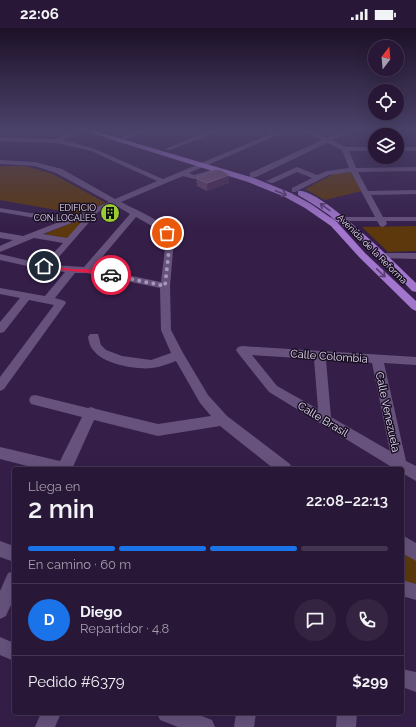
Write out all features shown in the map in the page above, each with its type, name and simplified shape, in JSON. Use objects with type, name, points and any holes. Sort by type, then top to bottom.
[{"type":"main road","name":"Avenida de la Reforma","points":[[191,163],[251,180],[288,195],[338,222],[362,255],[416,307]]},
{"type":"main road","name":"Avenida de la Reforma","points":[[216,163],[294,190],[317,202],[338,222],[383,256],[416,288]]},
{"type":"street","points":[[16,163],[51,168],[136,213],[162,228],[167,233],[170,240],[165,286],[166,330],[178,355],[204,400],[222,420],[282,467]]},
{"type":"street","points":[[121,163],[162,181]]},
{"type":"street","points":[[0,249],[208,163]]},
{"type":"street","points":[[253,175],[279,163]]},
{"type":"street","points":[[350,163],[382,221]]},
{"type":"street","points":[[270,181],[297,169],[318,178]]},
{"type":"street","points":[[294,190],[327,173],[353,170],[416,169]]},
{"type":"street","points":[[182,173],[194,178],[217,170]]},
{"type":"street","points":[[366,193],[416,192]]},
{"type":"street","points":[[0,210],[67,221]]},
{"type":"street","points":[[44,266],[69,241],[96,210]]},
{"type":"street","points":[[87,270],[136,213]]},
{"type":"street","points":[[338,222],[382,221],[416,218]]},
{"type":"street","points":[[382,221],[416,223]]},
{"type":"street","points":[[0,235],[23,239]]},
{"type":"street","points":[[32,235],[69,241]]},
{"type":"street","points":[[383,256],[416,256]]},
{"type":"street","points":[[0,257],[44,266],[72,270],[87,270],[165,286]]},
{"type":"street","points":[[48,300],[72,270]]},
{"type":"street","points":[[0,291],[48,300],[61,304],[0,386]]},
{"type":"street","points":[[0,329],[27,296]]},
{"type":"street","points":[[94,337],[97,348],[102,354],[112,358],[141,364],[152,364],[178,355]]},
{"type":"street","name":"Calle Colombia","points":[[242,350],[416,362]]},
{"type":"street","name":"Calle Brasil","points":[[242,350],[273,389],[416,474]]},
{"type":"street","points":[[320,356],[325,419]]},
{"type":"street","name":"Calle Venezuela","points":[[377,359],[400,464]]},
{"type":"street","points":[[35,400],[90,412],[158,430],[222,420]]},
{"type":"street","points":[[65,467],[90,412]]},
{"type":"street","points":[[0,453],[56,467]]},
{"type":"street","points":[[404,544],[416,553]]},
{"type":"street","points":[[0,549],[12,553]]},
{"type":"street","points":[[0,610],[12,583]]},
{"type":"street","points":[[404,589],[416,592]]},
{"type":"street","points":[[0,646],[12,651]]},
{"type":"street","points":[[404,679],[416,682]]},
{"type":"street","points":[[45,727],[49,715]]},
{"type":"street","points":[[173,715],[206,727]]},
{"type":"street","points":[[244,727],[246,715]]},
{"type":"street","points":[[346,727],[347,715]]},
{"type":"shaded area","points":[[0,166],[25,166],[53,174],[106,203],[79,214],[0,200]]},
{"type":"shaded area","points":[[353,172],[362,191],[325,200],[305,189],[335,173]]},
{"type":"shaded area","points":[[85,218],[69,239],[44,234]]},
{"type":"shaded area","points":[[416,226],[416,251],[388,252],[362,227]]},
{"type":"shaded area","points":[[404,551],[416,560],[416,587],[404,584]]},
{"type":"building","points":[[215,170],[220,170],[229,175],[207,183],[196,178]]},
{"type":"way so far","points":[[111,275],[165,286],[170,240],[167,233]]},
{"type":"place","name":"EDIFICIO CON LOCALES","points":[[110,213]]},
{"type":"route","points":[[44,266],[72,270],[87,270],[111,275]]}]
